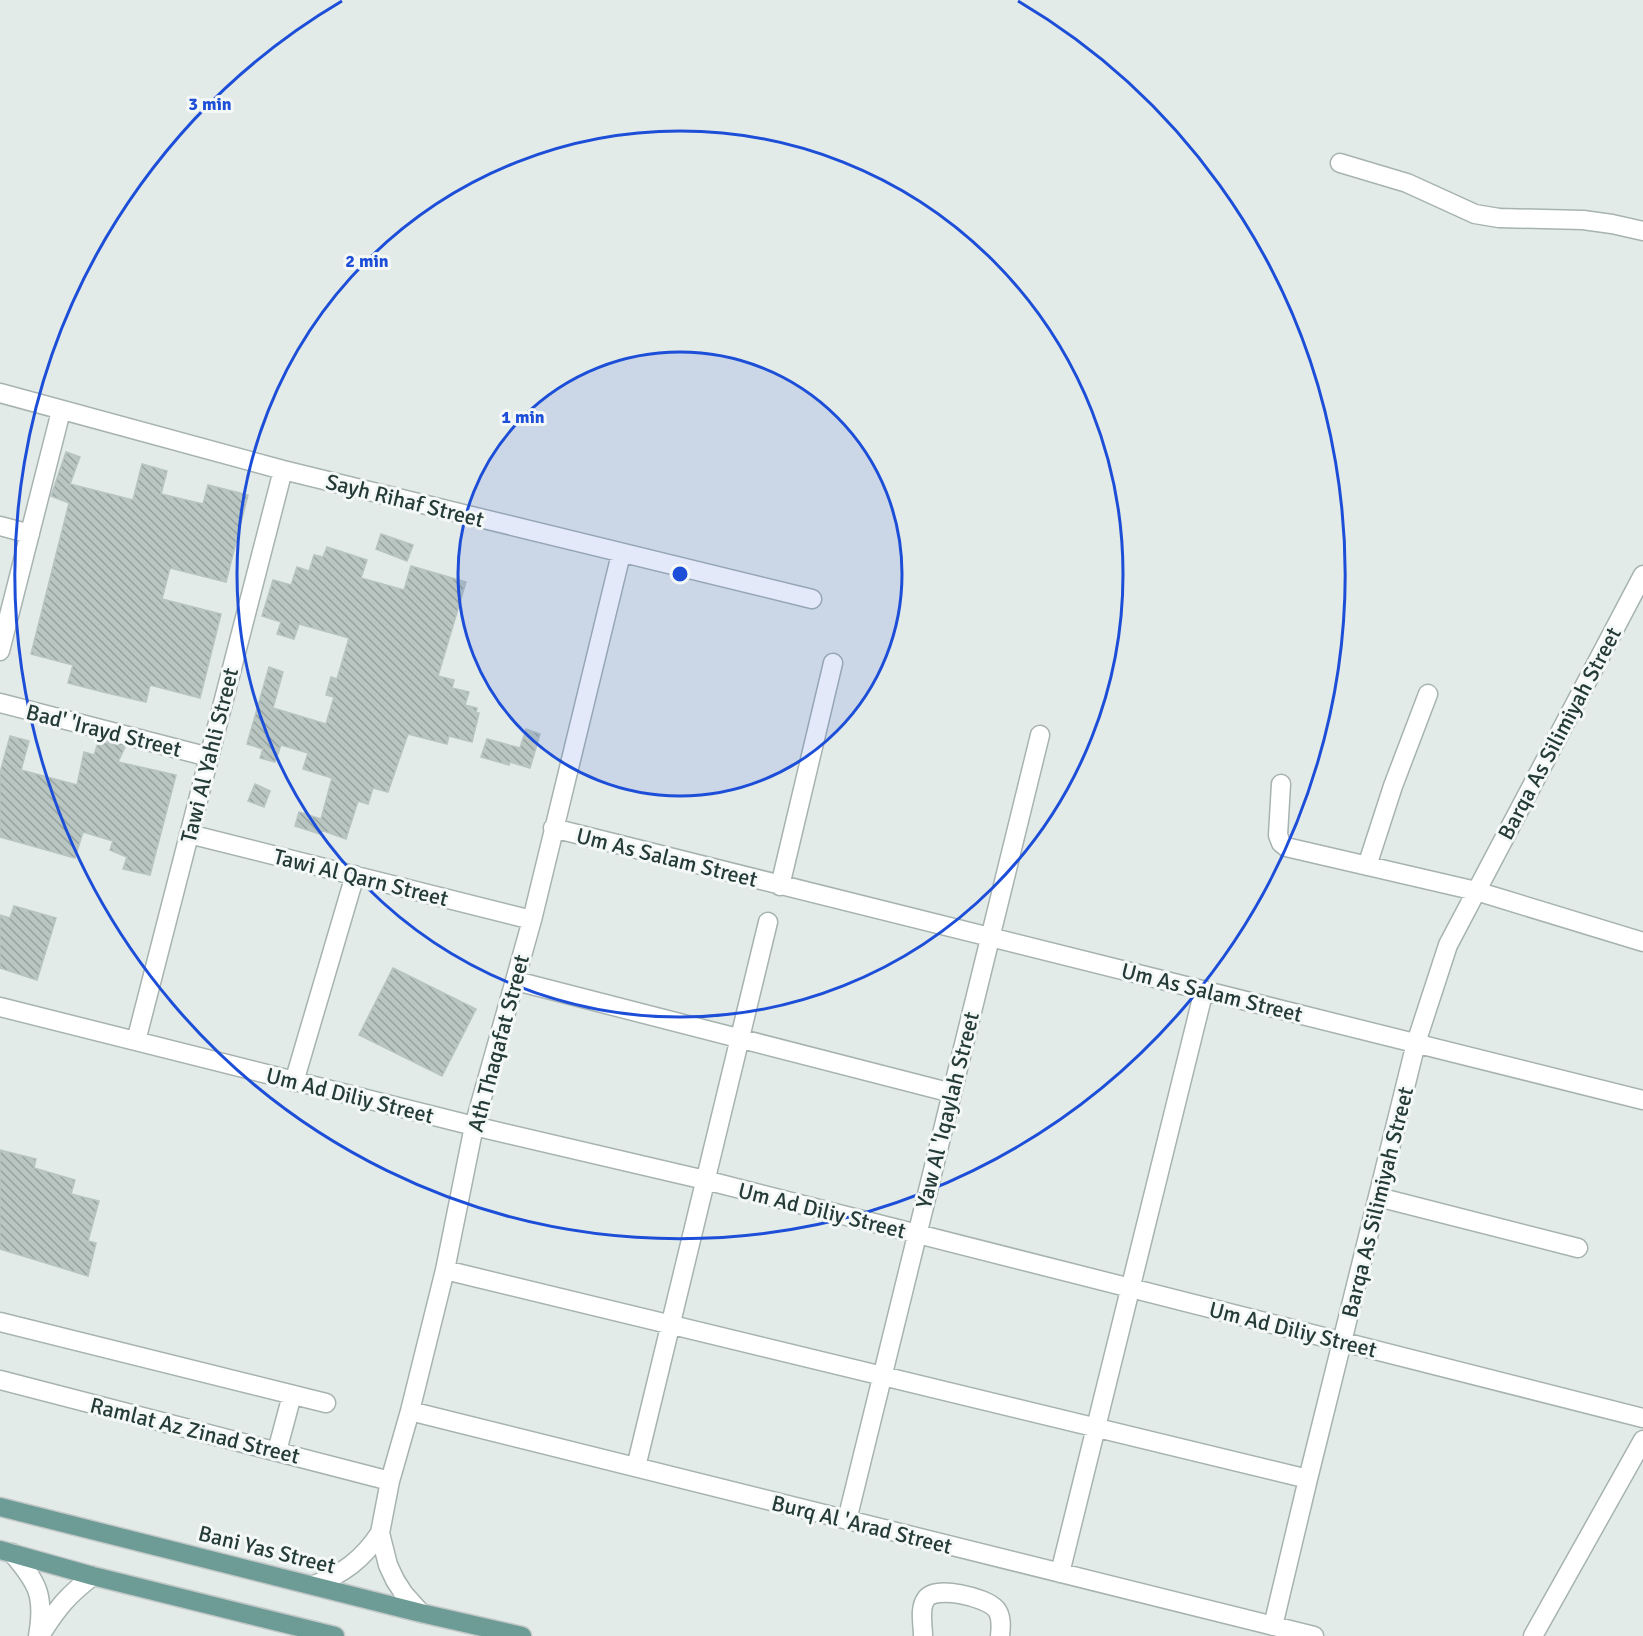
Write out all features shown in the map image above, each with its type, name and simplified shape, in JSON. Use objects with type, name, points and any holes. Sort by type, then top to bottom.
[{"type":"main road","name":"Bani Yas Street","points":[[0,1507],[421,1613],[522,1636]]},
{"type":"main road","points":[[6,1552],[335,1636]]},
{"type":"street","points":[[1340,163],[1407,183],[1475,213],[1499,218],[1583,220],[1643,231]]},
{"type":"street","name":"Sayh Rihaf Street","points":[[0,393],[283,470],[812,599]]},
{"type":"street","points":[[0,651],[61,411]]},
{"type":"street","name":"Tawi Al Yahli Street","points":[[136,1041],[283,470]]},
{"type":"street","points":[[0,526],[30,534]]},
{"type":"street","name":"Ath Thaqafat Street","points":[[421,1613],[404,1594],[388,1565],[381,1533],[390,1481],[410,1412],[445,1270],[474,1126],[532,920],[621,554]]},
{"type":"street","name":"Barqa As Silimiyah Street","points":[[1273,1626],[1416,1043],[1448,945],[1643,575]]},
{"type":"street","name":"Um As Salam Street","points":[[780,886],[833,663]]},
{"type":"street","points":[[1367,866],[1393,786],[1428,694]]},
{"type":"street","name":"Bad' 'Irayd Street","points":[[0,703],[209,757]]},
{"type":"street","name":"Yaw Al 'Iqaylah Street","points":[[847,1520],[1040,735]]},
{"type":"street","points":[[1281,784],[1277,825],[1281,843],[1286,846],[1476,891],[1643,942]]},
{"type":"street","name":"Um As Salam Street","points":[[554,828],[1643,1100]]},
{"type":"street","name":"Tawi Al Qarn Street","points":[[189,834],[532,920]]},
{"type":"street","points":[[294,1082],[355,875]]},
{"type":"street","points":[[636,1467],[768,922]]},
{"type":"street","points":[[516,981],[952,1093]]},
{"type":"street","points":[[1060,1573],[1204,990]]},
{"type":"street","name":"Um Ad Diliy Street","points":[[0,1007],[294,1082],[705,1180],[1643,1418]]},
{"type":"street","points":[[1378,1197],[1578,1248]]},
{"type":"street","points":[[445,1270],[1308,1479]]},
{"type":"street","points":[[0,1322],[326,1403]]},
{"type":"street","name":"Ramlat Az Zinad Street","points":[[0,1380],[390,1481]]},
{"type":"street","points":[[277,1451],[292,1395]]},
{"type":"street","name":"Burq Al 'Arad Street","points":[[410,1412],[1314,1636]]},
{"type":"street","points":[[1533,1636],[1643,1440]]},
{"type":"street","name":"Ath Thaqafat Street","points":[[314,1585],[353,1565],[373,1545],[381,1533]]},
{"type":"street","points":[[6,1552],[36,1584],[41,1605],[40,1636]]},
{"type":"street","points":[[40,1636],[66,1598],[93,1576]]},
{"type":"street","points":[[923,1636],[922,1607],[924,1601],[929,1595],[942,1592],[989,1603],[1000,1617],[1000,1636]]},
{"type":"building","points":[[66,452],[80,457],[70,484],[133,500],[142,464],[167,471],[161,494],[203,504],[208,485],[248,495],[226,582],[170,568],[162,599],[221,614],[200,698],[150,685],[146,702],[68,683],[73,665],[31,654],[69,503],[51,496]]},
{"type":"building","points":[[381,534],[413,545],[407,561],[376,549]]},
{"type":"building","points":[[327,547],[367,560],[361,578],[404,590],[411,566],[466,582],[438,676],[454,680],[452,688],[469,692],[465,705],[477,708],[476,713],[479,713],[472,742],[449,736],[447,744],[408,734],[388,792],[373,788],[368,804],[358,801],[346,839],[321,830],[320,834],[295,826],[299,812],[321,819],[332,778],[303,769],[308,753],[281,745],[275,762],[260,758],[263,749],[247,744],[269,667],[283,672],[273,708],[326,724],[334,697],[326,695],[331,677],[337,679],[349,638],[299,624],[294,639],[277,634],[281,622],[262,616],[273,580],[291,585],[297,567],[309,571],[314,555],[323,557]]},
{"type":"building","points":[[526,729],[540,734],[530,768],[481,757],[487,739],[520,748]]},
{"type":"building","points":[[10,736],[29,741],[21,770],[77,785],[84,752],[94,755],[99,740],[125,747],[118,762],[176,775],[150,875],[123,869],[127,857],[110,850],[113,841],[83,832],[75,858],[0,837],[0,773]]},
{"type":"building","points":[[255,784],[270,791],[264,807],[248,801]]},
{"type":"building","points":[[14,906],[56,918],[37,980],[0,968],[0,915],[10,918]]},
{"type":"building","points":[[393,968],[476,1009],[442,1076],[359,1035]]},
{"type":"building","points":[[0,1150],[36,1159],[34,1168],[75,1180],[71,1194],[99,1201],[88,1241],[96,1243],[88,1276],[0,1249]]}]
